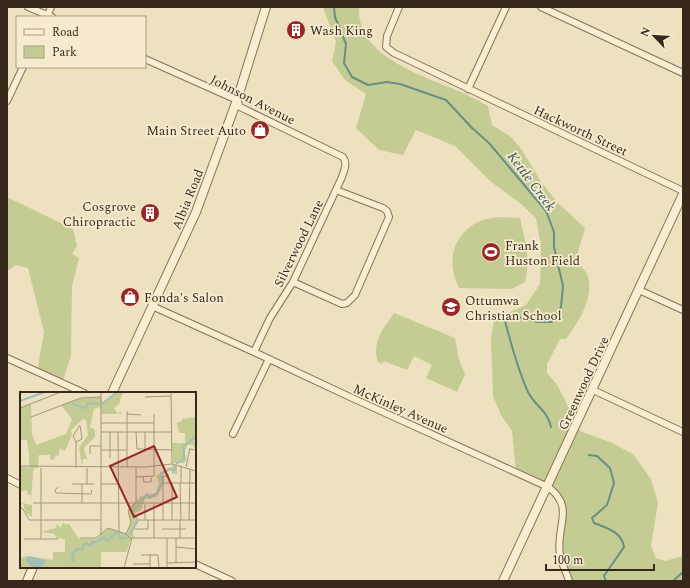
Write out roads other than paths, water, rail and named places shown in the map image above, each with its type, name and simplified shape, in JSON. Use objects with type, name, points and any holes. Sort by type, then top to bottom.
[{"type":"street","points":[[28,7],[49,16],[51,7]]},
{"type":"street","name":"Albia Road","points":[[112,392],[196,212],[237,100],[266,7]]},
{"type":"street","name":"Hackworth Street","points":[[399,7],[387,36],[386,48],[394,54],[683,191]]},
{"type":"street","points":[[468,89],[506,7]]},
{"type":"street","points":[[541,7],[683,73]]},
{"type":"street","name":"Johnson Avenue","points":[[146,59],[237,100],[240,107],[343,157],[346,165]]},
{"type":"street","points":[[7,101],[23,68]]},
{"type":"street","name":"Silverwood Lane","points":[[254,352],[273,313],[293,282],[336,190],[346,165]]},
{"type":"street","points":[[293,282],[342,304],[347,303],[353,298],[387,224],[389,217],[388,210],[336,190]]},
{"type":"street","name":"Greenwood Drive","points":[[503,581],[683,194]]},
{"type":"street","points":[[639,290],[683,310]]},
{"type":"street","name":"McKinley Avenue","points":[[152,306],[548,487],[561,499],[563,509],[560,555],[569,581]]},
{"type":"street","points":[[7,358],[82,392]]},
{"type":"street","points":[[233,434],[270,359]]},
{"type":"street","points":[[593,390],[683,432]]},
{"type":"street","points":[[7,478],[20,484]]},
{"type":"street","points":[[196,564],[232,581]]},
{"type":"street","points":[[27,581],[33,568]]},
{"type":"waterway","name":"Kettle Creek","points":[[334,7],[335,17],[346,44],[344,63],[352,77],[368,85],[387,82],[400,84],[446,100],[472,128],[489,143],[546,211],[554,232],[554,247],[563,286],[561,307],[552,322],[538,322],[513,316],[505,321],[524,384],[531,397],[547,417],[551,427]]},
{"type":"waterway","name":"Kettle Creek","points":[[589,455],[597,456],[610,468],[614,483],[607,505],[592,518],[594,523],[617,534],[623,542],[624,547],[604,576],[606,581]]},
{"type":"waterway","name":"Kettle Creek","points":[[673,581],[683,572]]},
{"type":"place","name":"Wash King","points":[[296,30]]},
{"type":"place","name":"Main Street Auto","points":[[260,130]]},
{"type":"place","name":"Cosgrove Chiropractic","points":[[150,213]]},
{"type":"place","name":"Frank Huston Field","points":[[491,252]]},
{"type":"place","name":"Fonda's Salon","points":[[130,297]]},
{"type":"place","name":"Ottumwa Christian School","points":[[451,307]]}]
